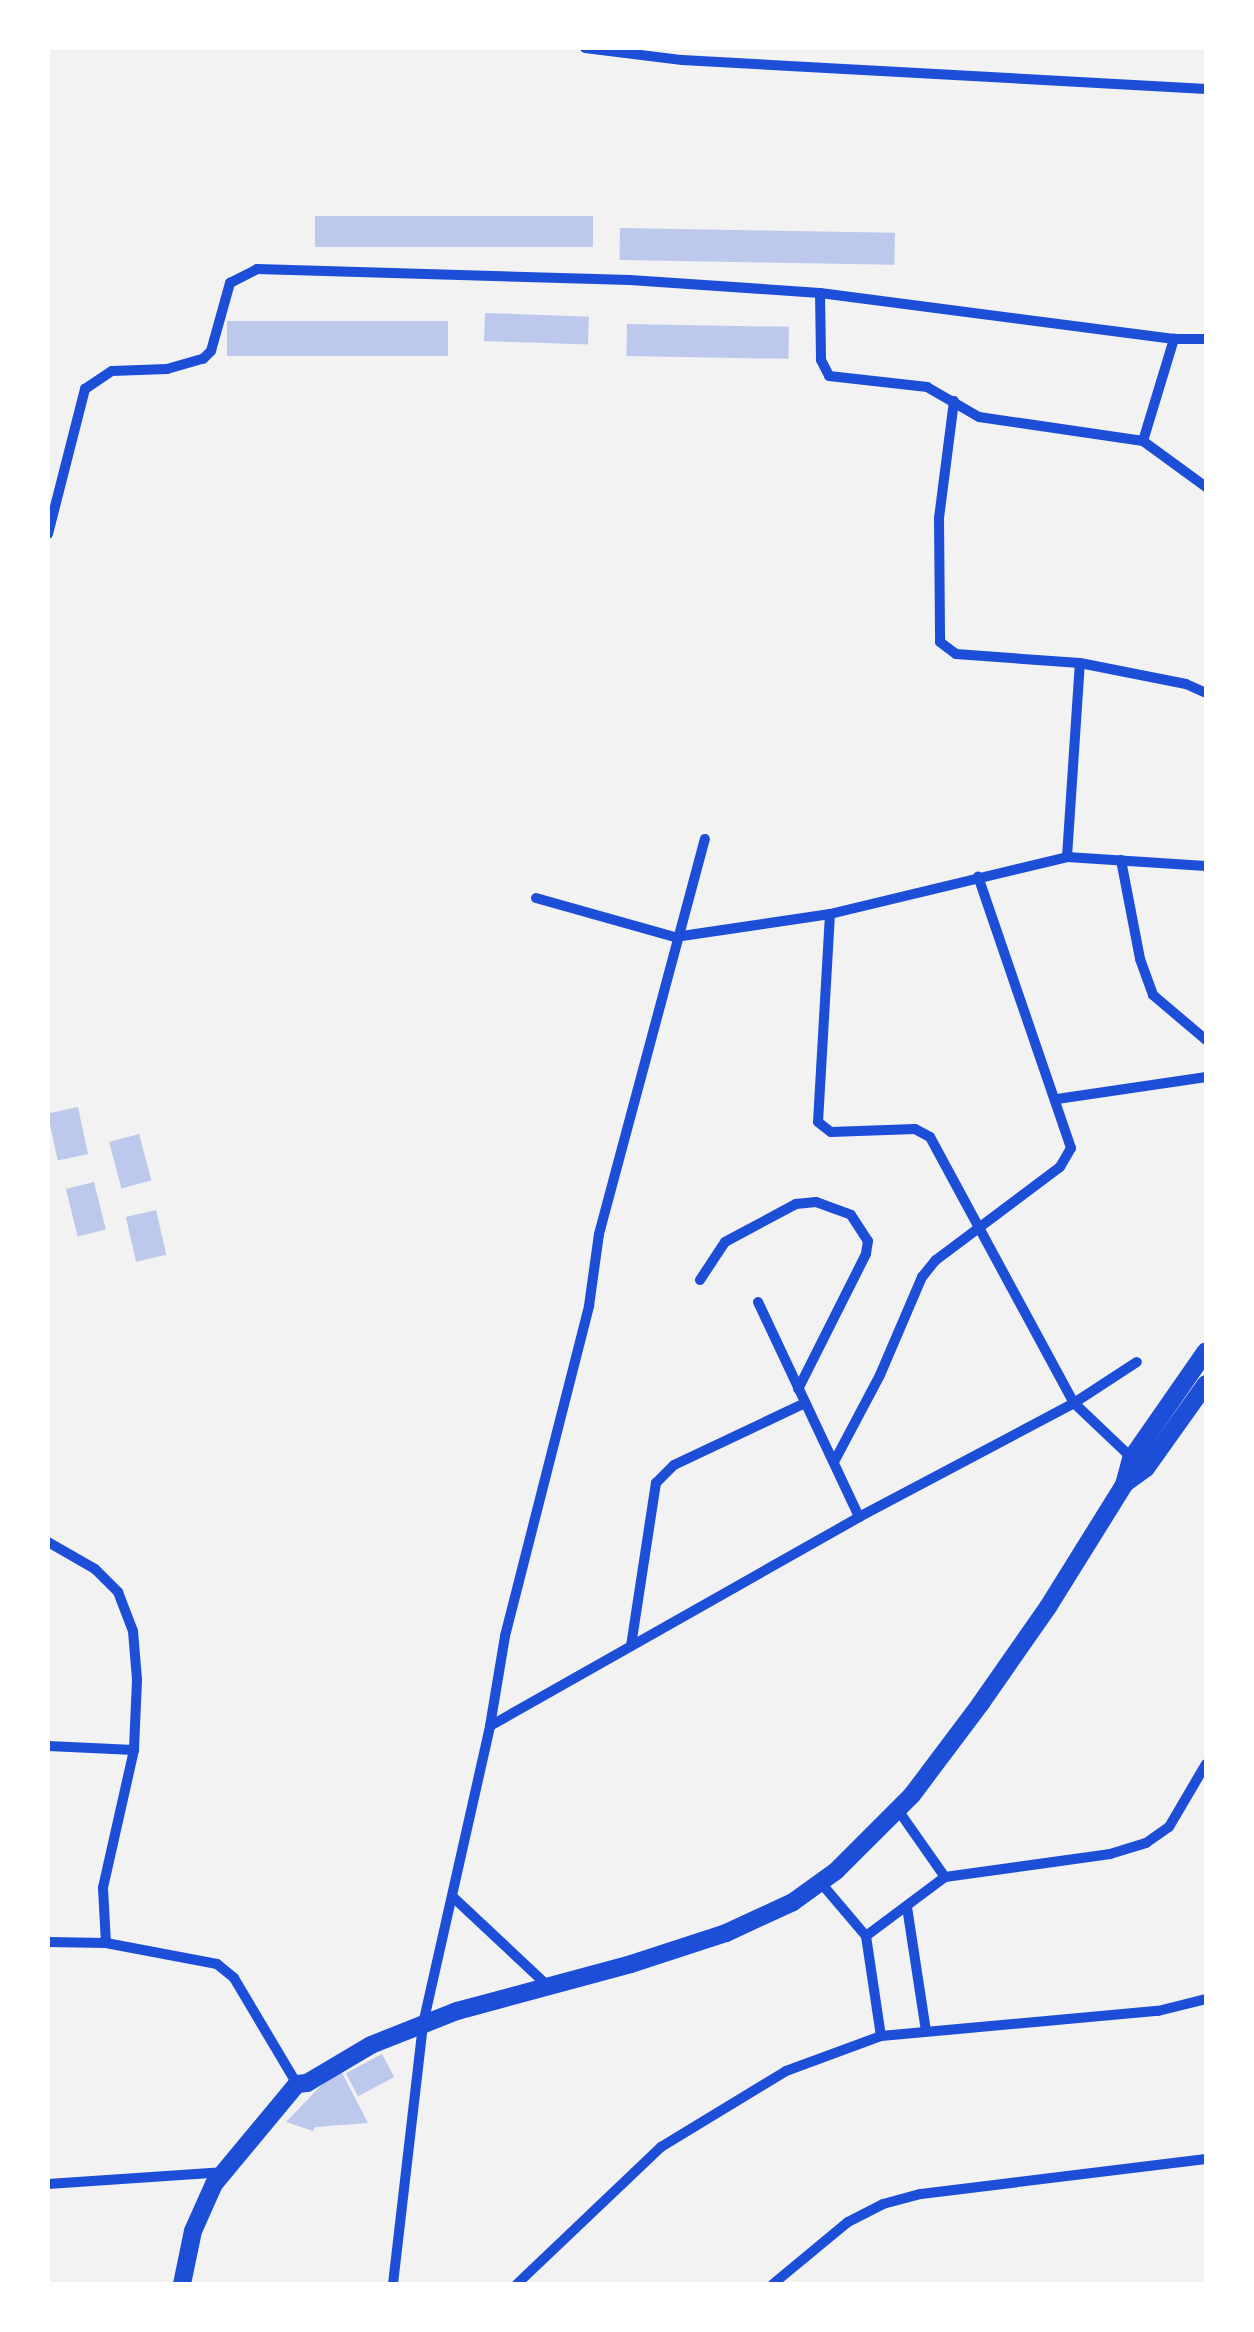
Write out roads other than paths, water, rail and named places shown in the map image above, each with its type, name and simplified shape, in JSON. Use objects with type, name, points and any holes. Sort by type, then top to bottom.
[{"type":"main road","points":[[182,2284],[193,2230],[223,2172],[296,2084],[423,2024],[705,1941],[763,1917],[821,1883],[898,1810],[942,1757],[1048,1607],[1206,1351]]},
{"type":"main road","points":[[1139,1463],[1206,1384]]},
{"type":"street","points":[[585,48],[682,60],[1206,89]]},
{"type":"street","points":[[48,534],[85,388],[96,377],[112,371],[167,369],[202,359],[211,351],[222,302],[239,274],[257,270],[610,279],[820,293],[1174,340],[1206,340]]},
{"type":"street","points":[[820,293],[821,360],[829,376],[927,386],[979,418],[1143,441],[1206,487]]},
{"type":"street","points":[[1143,441],[1174,340]]},
{"type":"street","points":[[954,401],[939,518],[940,642],[956,654],[1080,663],[1186,684],[1206,693]]},
{"type":"street","points":[[1067,857],[1080,663]]},
{"type":"street","points":[[392,2284],[423,2024],[454,1898],[505,1636],[588,1306],[599,1234],[675,937],[705,839]]},
{"type":"street","points":[[536,898],[675,937],[830,914],[1067,857],[1206,866]]},
{"type":"street","points":[[1121,860],[1140,959],[1154,995],[1206,1040]]},
{"type":"street","points":[[834,1462],[880,1375],[922,1277],[936,1260],[1068,1159],[1070,1134],[978,877]]},
{"type":"street","points":[[830,914],[818,1122],[831,1132],[923,1131],[980,1227],[1074,1403],[1139,1463]]},
{"type":"street","points":[[1057,1099],[1206,1077]]},
{"type":"street","points":[[700,1280],[726,1242],[796,1204],[816,1202],[851,1215],[868,1240],[866,1254],[798,1389]]},
{"type":"street","points":[[758,1302],[859,1517]]},
{"type":"street","points":[[490,1726],[859,1517],[1074,1403],[1137,1362]]},
{"type":"street","points":[[631,1646],[656,1483],[674,1465],[805,1404]]},
{"type":"street","points":[[48,1542],[95,1568],[118,1592],[134,1631],[138,1680],[134,1750],[103,1888],[106,1943]]},
{"type":"street","points":[[48,1746],[134,1750]]},
{"type":"street","points":[[866,1936],[945,1877],[1110,1854],[1146,1843],[1169,1827],[1206,1764]]},
{"type":"street","points":[[898,1810],[945,1877]]},
{"type":"street","points":[[821,1883],[866,1936],[881,2036]]},
{"type":"street","points":[[454,1898],[547,1985]]},
{"type":"street","points":[[907,1907],[926,2031]]},
{"type":"street","points":[[48,1942],[106,1943],[217,1964],[234,1978],[296,2084]]},
{"type":"street","points":[[517,2284],[661,2148],[786,2071],[881,2036],[1158,2011],[1206,1999]]},
{"type":"street","points":[[773,2284],[848,2222],[883,2204],[921,2194],[1206,2159]]},
{"type":"street","points":[[48,2184],[223,2172]]}]
